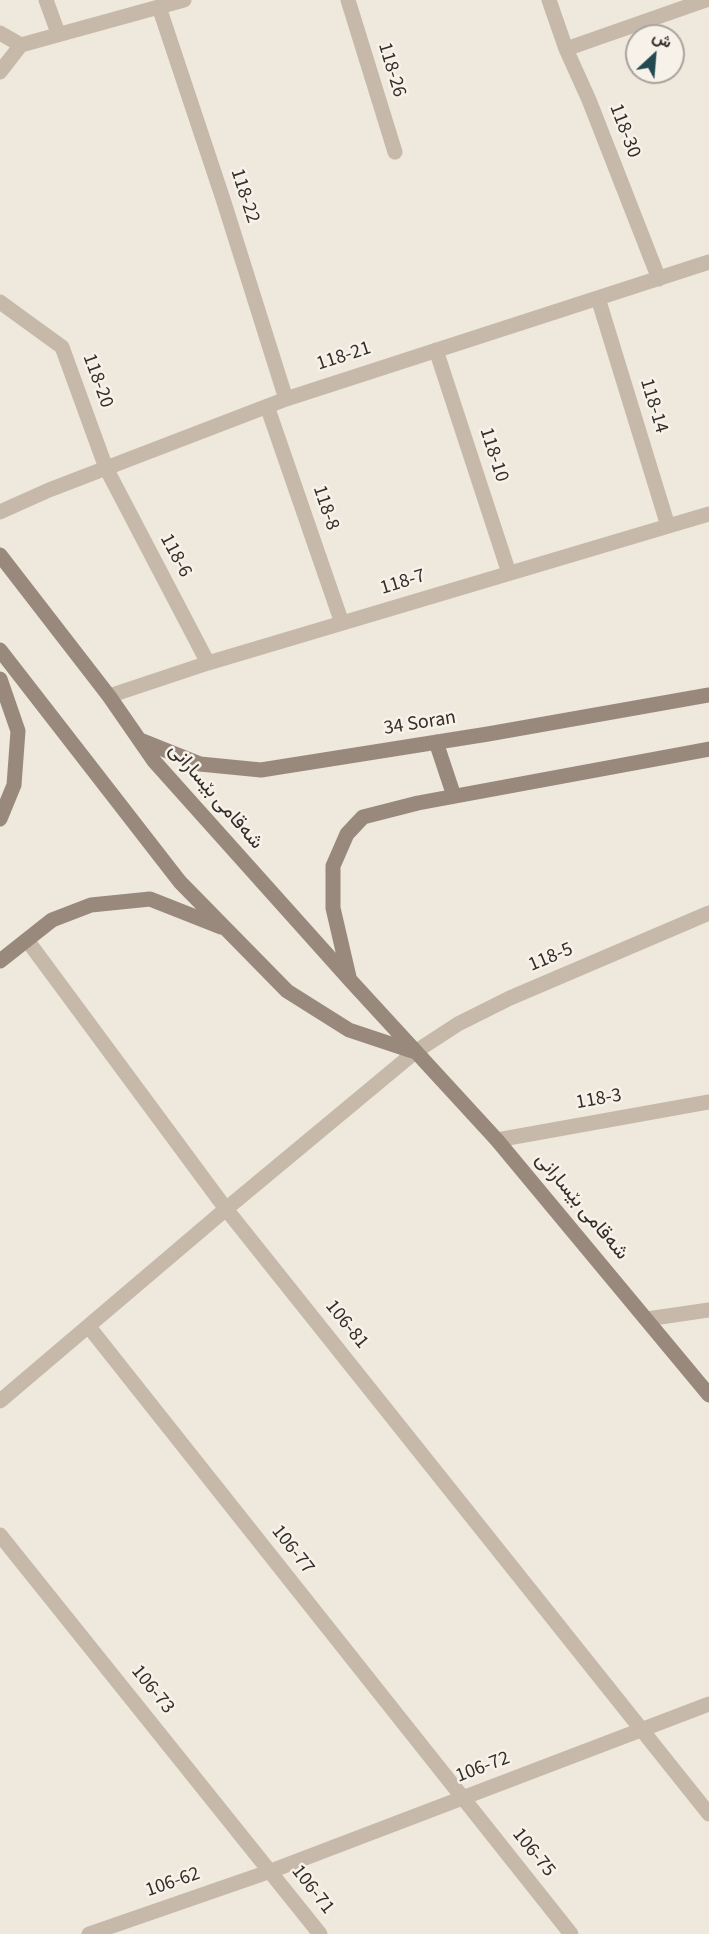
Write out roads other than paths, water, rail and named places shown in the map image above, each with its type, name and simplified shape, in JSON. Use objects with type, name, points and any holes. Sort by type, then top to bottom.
[{"type":"main road","name":"شەقامی بێسارانی","points":[[0,555],[109,696],[154,761],[497,1140],[709,1395]]},
{"type":"main road","name":"شەقامی بێسارانی","points":[[0,650],[180,882],[286,991],[349,1030],[415,1052]]},
{"type":"main road","points":[[0,679],[18,731],[14,785],[0,819]]},
{"type":"main road","name":"34 Soran","points":[[140,740],[200,764],[261,770],[709,695]]},
{"type":"main road","points":[[436,742],[454,796]]},
{"type":"main road","points":[[350,980],[333,908],[333,866],[347,834],[363,817],[418,803],[709,749]]},
{"type":"main road","points":[[0,961],[52,920],[91,905],[150,899],[227,930]]},
{"type":"street","points":[[46,0],[58,33]]},
{"type":"street","points":[[0,72],[21,45],[184,0]]},
{"type":"street","name":"118-26","points":[[348,0],[395,152]]},
{"type":"street","name":"118-30","points":[[549,0],[566,49],[589,100],[658,279]]},
{"type":"street","points":[[566,49],[706,0]]},
{"type":"street","name":"118-22","points":[[159,7],[286,399]]},
{"type":"street","points":[[0,33],[21,45]]},
{"type":"street","name":"118-21","points":[[0,512],[49,490],[286,399],[709,262]]},
{"type":"street","name":"118-14","points":[[598,298],[668,526]]},
{"type":"street","name":"118-20","points":[[0,302],[62,347],[106,468]]},
{"type":"street","name":"118-10","points":[[436,350],[510,573]]},
{"type":"street","name":"118-8","points":[[267,406],[342,623]]},
{"type":"street","name":"118-6","points":[[106,468],[208,663]]},
{"type":"street","name":"118-7","points":[[109,696],[208,663],[709,514]]},
{"type":"street","name":"118-5","points":[[0,1401],[415,1052],[459,1024],[510,998],[709,913]]},
{"type":"street","name":"106-81","points":[[27,940],[226,1209],[709,1814]]},
{"type":"street","name":"118-3","points":[[497,1140],[709,1102]]},
{"type":"street","points":[[647,1319],[709,1310]]},
{"type":"street","name":"106-77","points":[[89,1327],[463,1798]]},
{"type":"street","name":"106-73","points":[[0,1535],[271,1871]]},
{"type":"street","name":"106-72","points":[[271,1871],[709,1704]]},
{"type":"street","name":"106-75","points":[[463,1798],[571,1934]]},
{"type":"street","name":"106-62","points":[[96,1933],[271,1871]]},
{"type":"street","name":"106-71","points":[[271,1871],[320,1934]]}]
